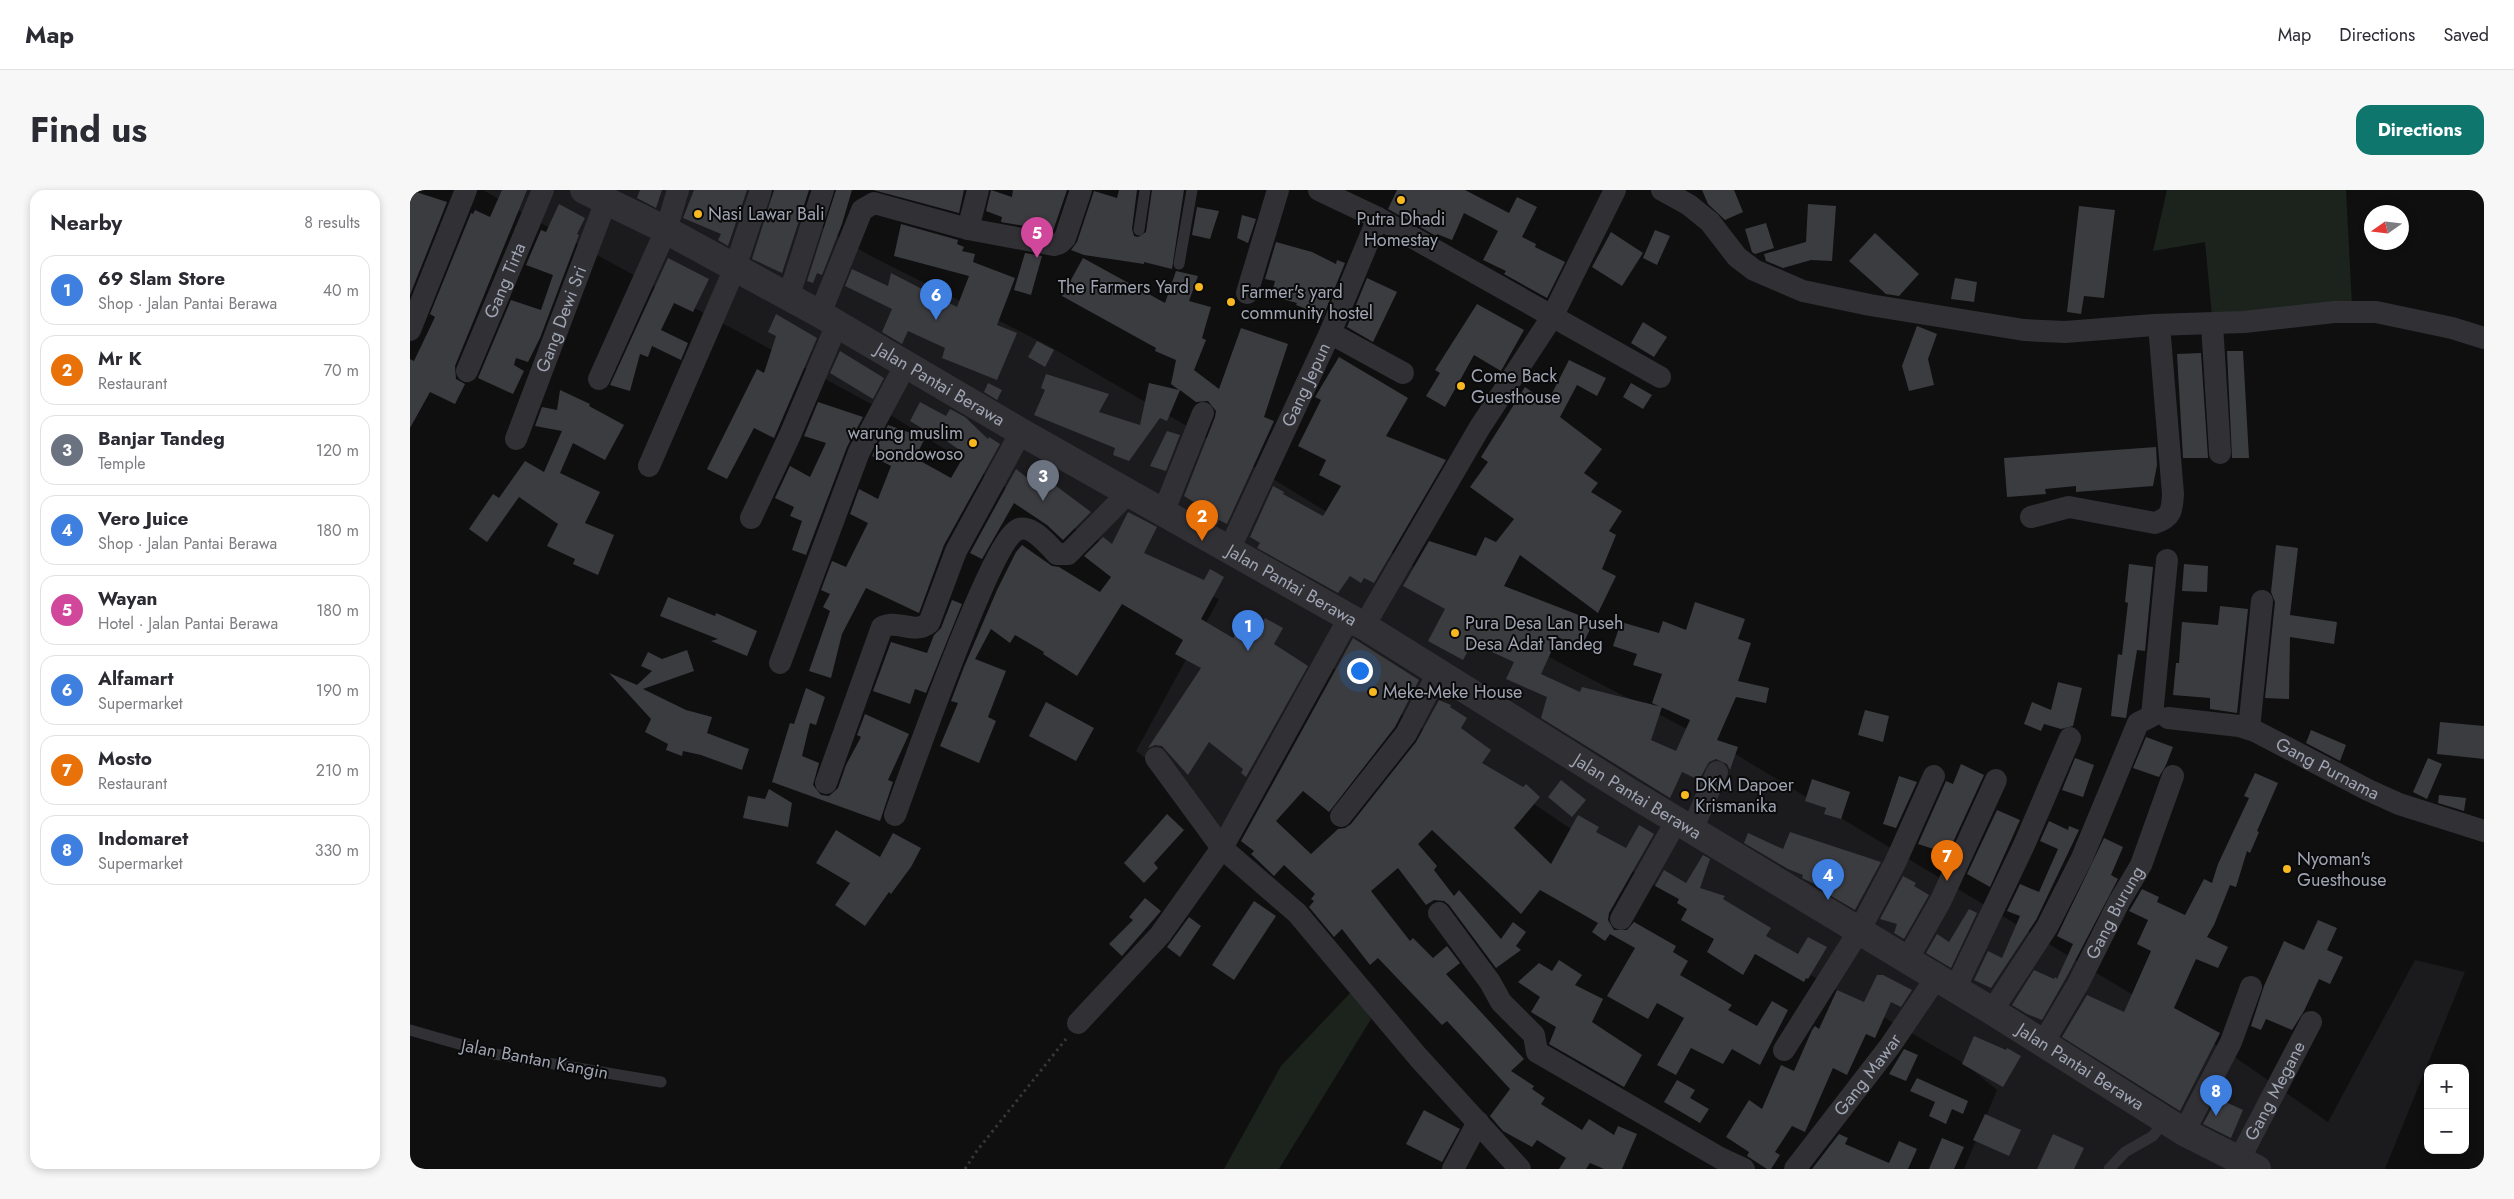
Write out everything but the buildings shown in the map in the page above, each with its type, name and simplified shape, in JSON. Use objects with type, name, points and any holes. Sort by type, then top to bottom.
[{"type":"street","points":[[410,330],[466,190]]},
{"type":"street","name":"Gang Tirta","points":[[467,371],[543,190]]},
{"type":"street","points":[[599,379],[666,230],[678,190]]},
{"type":"street","points":[[649,466],[735,268],[761,190]]},
{"type":"street","points":[[788,298],[823,190]]},
{"type":"street","points":[[968,228],[978,190]]},
{"type":"street","points":[[751,518],[790,435],[829,319],[862,210],[874,202],[903,199],[968,228],[1054,245],[1060,243],[1065,238],[1081,190]]},
{"type":"street","points":[[1247,293],[1278,190]]},
{"type":"street","points":[[1319,190],[1378,218],[1660,377]]},
{"type":"street","points":[[1078,1024],[1160,935],[1173,914],[1222,848],[1357,622],[1552,317],[1615,190]]},
{"type":"street","points":[[1662,190],[1689,205],[1710,222],[1738,257],[1754,270],[1803,291],[1870,304],[2024,330],[2065,332],[2159,325],[2212,324],[2334,312],[2376,312],[2452,328],[2484,338]]},
{"type":"street","name":"Jalan Pantai Berawa","points":[[594,194],[666,230],[829,319],[1021,432],[1163,513],[1230,548],[1357,622],[1439,671],[1684,825],[1992,1011],[2174,1126],[2248,1164]]},
{"type":"street","name":"Gang Dewi Sri","points":[[516,439],[594,194]]},
{"type":"street","name":"Gang Jepun","points":[[1230,548],[1330,333],[1378,218]]},
{"type":"street","points":[[2212,324],[2220,453]]},
{"type":"street","points":[[2032,517],[2069,507],[2155,522],[2166,519],[2172,511],[2173,494],[2159,325]]},
{"type":"street","points":[[1330,333],[1403,373]]},
{"type":"street","points":[[780,663],[858,452],[906,364]]},
{"type":"street","points":[[1163,513],[1203,413]]},
{"type":"street","points":[[826,783],[882,627],[893,624],[916,628],[929,623],[956,551],[1021,432]]},
{"type":"street","points":[[895,815],[955,657],[983,589],[1006,542],[1018,529],[1026,529],[1034,533],[1057,554],[1068,554],[1128,493]]},
{"type":"street","points":[[1992,1011],[2047,927],[2082,858],[2138,722],[2152,716],[2167,560]]},
{"type":"street","points":[[2249,729],[2262,601]]},
{"type":"street","points":[[1341,816],[1406,734],[1439,671]]},
{"type":"street","name":"Gang Purnama","points":[[2168,718],[2240,726],[2249,729],[2399,804],[2484,831]]},
{"type":"street","name":"Gang Mawar","points":[[1795,1169],[1890,1046],[1945,983],[2024,845],[2070,738]]},
{"type":"street","points":[[1156,758],[1222,848],[1297,913],[1418,1057],[1520,1169]]},
{"type":"street","points":[[1621,919],[1717,772]]},
{"type":"street","points":[[1784,1050],[1859,932],[1896,862],[1934,776]]},
{"type":"street","name":"Gang Burung","points":[[2043,1043],[2078,984],[2119,902],[2141,865],[2174,776]]},
{"type":"street","points":[[1907,960],[1941,900],[1996,780]]},
{"type":"street","points":[[1438,913],[1490,982],[1501,1002],[1534,1035],[1538,1052],[1744,1169]]},
{"type":"street","points":[[2174,1126],[2231,1042],[2251,987]]},
{"type":"street","name":"Gang Megane","points":[[2248,1164],[2311,1022]]},
{"type":"street","points":[[1453,1169],[1478,1122]]},
{"type":"lane","points":[[1139,230],[1145,190]]},
{"type":"lane","points":[[1179,264],[1192,190]]},
{"type":"lane","name":"Jalan Bantan Kangin","points":[[410,1030],[494,1054],[661,1082]]},
{"type":"lane","points":[[2109,1169],[2125,1152],[2174,1126]]},
{"type":"path","points":[[965,1169],[1078,1024]]},
{"type":"shaded area","points":[[483,190],[760,190],[869,255],[1049,346],[1192,429],[1387,549],[1551,658],[1737,755],[2229,1053],[2328,1122],[2415,960],[2465,972],[2428,1064],[2424,1064],[2424,1073],[2385,1169],[1964,1169],[1997,1090],[1965,1064],[1649,882],[1330,666],[1230,842],[1180,786],[1136,751],[1219,599],[1059,521],[884,411],[595,254]]},
{"type":"shaded area","points":[[2167,190],[2346,190],[2352,305],[2213,327],[2205,242],[2153,251]]},
{"type":"shaded area","points":[[1353,990],[1371,1019],[1279,1169],[1224,1169],[1281,1066]]},
{"type":"place","name":"Putra Dhadi Homestay","points":[[1401,200]]},
{"type":"place","name":"Nasi Lawar Bali","points":[[698,214]]},
{"type":"place","name":"Wayan","points":[[1037,258]]},
{"type":"place","name":"The Farmers Yard","points":[[1199,287]]},
{"type":"place","name":"Farmer's yard community hostel","points":[[1231,302]]},
{"type":"place","name":"Alfamart","points":[[936,320]]},
{"type":"place","name":"Come Back Guesthouse","points":[[1461,386]]},
{"type":"place","name":"warung muslim bondowoso","points":[[973,443]]},
{"type":"place","name":"Banjar Tandeg","points":[[1043,501]]},
{"type":"place","name":"Mr K","points":[[1202,541]]},
{"type":"place","name":"Pura Desa Lan Puseh Desa Adat Tandeg","points":[[1455,633]]},
{"type":"place","name":"69 Slam Store","points":[[1248,651]]},
{"type":"place","name":"Meke-Meke House","points":[[1373,692]]},
{"type":"place","name":"DKM Dapoer Krismanika","points":[[1685,795]]},
{"type":"place","name":"Nyoman's Guesthouse","points":[[2287,869]]},
{"type":"place","name":"Mosto","points":[[1947,881]]},
{"type":"place","name":"Vero Juice","points":[[1828,900]]},
{"type":"place","name":"Indomaret","points":[[2216,1116]]}]
